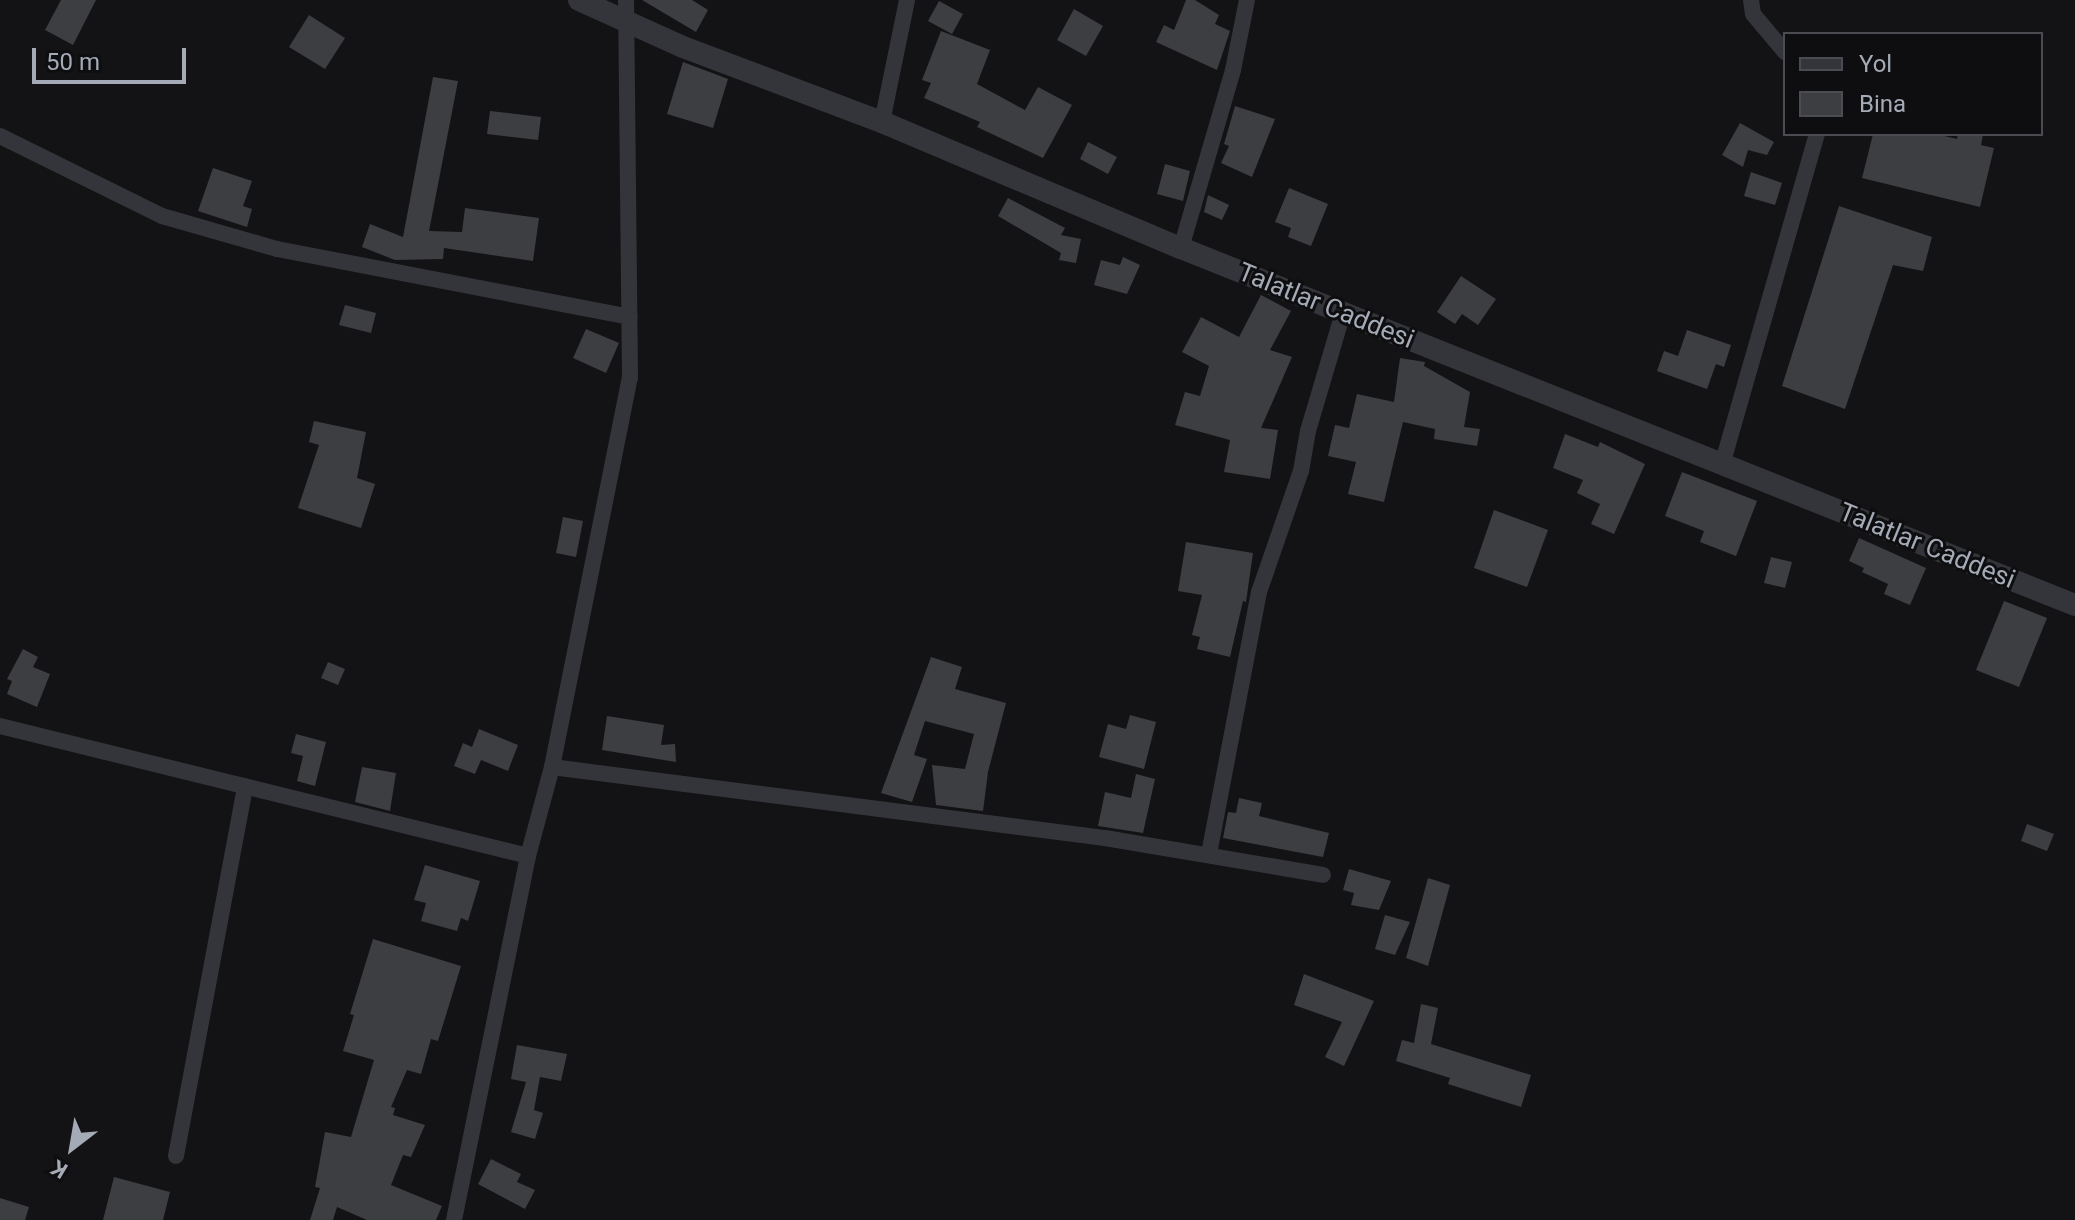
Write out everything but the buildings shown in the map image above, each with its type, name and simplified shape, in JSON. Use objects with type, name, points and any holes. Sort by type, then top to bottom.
[{"type":"street","name":"Talatlar Caddesi","points":[[579,0],[626,10],[683,47],[882,122],[1181,248],[2075,605]]},
{"type":"street","points":[[882,122],[907,0]]},
{"type":"street","points":[[1181,248],[1233,70],[1247,0]]},
{"type":"street","points":[[1751,0],[1753,14],[1783,50]]},
{"type":"street","points":[[454,1220],[528,856],[552,767],[630,378],[626,10]]},
{"type":"street","points":[[0,136],[162,216],[277,249],[630,317]]},
{"type":"street","points":[[1722,465],[1816,136]]},
{"type":"street","points":[[1209,854],[1259,592],[1301,471],[1308,431],[1343,313]]},
{"type":"street","points":[[0,726],[528,856]]},
{"type":"street","points":[[552,767],[1209,854],[1323,875]]},
{"type":"street","points":[[176,1156],[245,786]]}]
